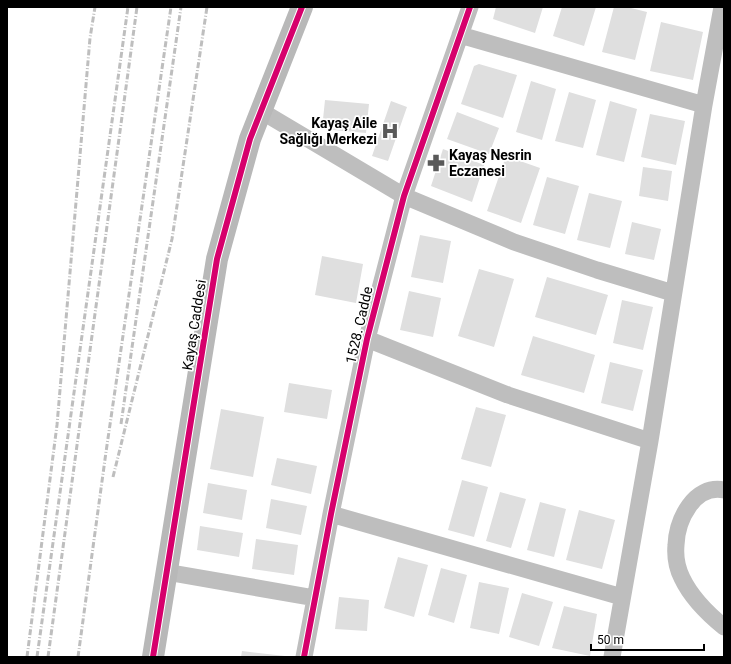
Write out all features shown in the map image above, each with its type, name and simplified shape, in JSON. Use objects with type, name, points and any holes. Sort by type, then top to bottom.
[{"type":"street","name":"Kayaş Caddesi","points":[[153,657],[217,259],[250,139],[302,7]]},
{"type":"street","name":"1528. Cadde","points":[[304,657],[331,514],[367,339],[404,196],[470,7]]},
{"type":"street","points":[[612,657],[650,441],[704,105],[722,7]]},
{"type":"street","points":[[460,35],[704,105]]},
{"type":"street","points":[[261,111],[404,196],[514,242],[597,270],[673,293]]},
{"type":"street","points":[[367,339],[508,395],[650,441]]},
{"type":"street","points":[[724,490],[706,492],[693,500],[680,524],[676,545],[676,556],[682,578],[699,603],[724,627]]},
{"type":"street","points":[[331,514],[622,597]]},
{"type":"street","points":[[166,572],[315,598]]},
{"type":"building","points":[[496,7],[543,7],[535,33],[493,19]]},
{"type":"building","points":[[562,7],[596,7],[584,46],[553,36]]},
{"type":"building","points":[[614,7],[627,7],[647,12],[635,60],[602,52]]},
{"type":"building","points":[[661,22],[703,32],[693,80],[650,71]]},
{"type":"building","points":[[479,64],[517,75],[503,118],[461,104],[474,66]]},
{"type":"building","points":[[531,81],[556,89],[542,140],[516,132]]},
{"type":"building","points":[[569,92],[596,100],[583,148],[555,141]]},
{"type":"building","points":[[325,100],[369,104],[366,133],[322,129]]},
{"type":"building","name":"Kayaş Aile Sağlığı Merkezi","points":[[391,101],[407,107],[388,161],[372,156]]},
{"type":"building","points":[[610,101],[637,109],[624,162],[596,155]]},
{"type":"building","points":[[457,112],[499,128],[489,154],[447,139]]},
{"type":"building","points":[[650,114],[685,121],[676,165],[641,157]]},
{"type":"building","points":[[443,149],[484,165],[472,202],[431,186]]},
{"type":"building","points":[[506,156],[540,168],[521,223],[487,211]]},
{"type":"building","points":[[643,167],[672,171],[668,201],[639,196]]},
{"type":"building","points":[[547,177],[579,186],[565,234],[533,225]]},
{"type":"building","points":[[589,193],[622,201],[610,248],[577,240]]},
{"type":"building","points":[[632,222],[661,229],[654,260],[625,254]]},
{"type":"building","points":[[420,235],[451,241],[443,283],[411,277]]},
{"type":"building","points":[[322,256],[363,264],[356,303],[315,295]]},
{"type":"building","points":[[479,269],[514,279],[494,347],[458,336]]},
{"type":"building","points":[[547,277],[608,295],[596,335],[535,317]]},
{"type":"building","points":[[409,291],[441,298],[433,337],[400,330]]},
{"type":"building","points":[[622,300],[653,307],[643,350],[613,343]]},
{"type":"building","points":[[533,336],[595,355],[584,393],[521,375]]},
{"type":"building","points":[[610,362],[643,370],[633,411],[601,403]]},
{"type":"building","points":[[289,383],[332,390],[327,419],[284,412]]},
{"type":"building","points":[[476,407],[506,415],[491,467],[461,459]]},
{"type":"building","points":[[221,409],[264,417],[253,477],[210,469]]},
{"type":"building","points":[[277,458],[317,466],[311,494],[271,485]]},
{"type":"building","points":[[462,480],[488,487],[474,537],[448,530]]},
{"type":"building","points":[[208,483],[247,490],[242,520],[203,513]]},
{"type":"building","points":[[500,492],[526,499],[511,548],[486,541]]},
{"type":"building","points":[[271,499],[307,506],[301,535],[266,528]]},
{"type":"building","points":[[540,502],[566,509],[554,557],[527,550]]},
{"type":"building","points":[[579,510],[615,520],[602,569],[566,560]]},
{"type":"building","points":[[200,526],[243,533],[239,557],[197,550]]},
{"type":"building","points":[[256,539],[298,545],[294,575],[252,569]]},
{"type":"building","points":[[398,557],[428,565],[414,617],[384,608]]},
{"type":"building","points":[[441,568],[467,575],[454,623],[428,615]]},
{"type":"building","points":[[479,582],[509,588],[499,634],[470,628]]},
{"type":"building","points":[[522,593],[553,602],[539,646],[509,637]]},
{"type":"building","points":[[339,597],[369,600],[367,631],[335,629]]},
{"type":"building","points":[[564,606],[597,614],[590,656],[552,648]]},
{"type":"building","points":[[242,651],[285,656],[285,657],[241,657]]},
{"type":"railway","points":[[27,657],[57,425],[90,38],[95,7]]},
{"type":"railway","points":[[37,657],[128,7]]},
{"type":"railway","points":[[48,657],[137,7]]},
{"type":"railway","points":[[78,657],[106,452],[171,7]]},
{"type":"railway","points":[[121,424],[181,7]]},
{"type":"railway","points":[[113,477],[172,239],[207,7]]},
{"type":"cycle path","points":[[153,657],[217,259],[250,139],[302,7]]},
{"type":"cycle path","points":[[304,657],[331,514],[367,339],[404,196],[470,7]]},
{"type":"place","name":"Kayaş Aile Sağlığı Merkezi","points":[[390,131]]},
{"type":"place","name":"Kayaş Nesrin Eczanesi","points":[[436,163]]}]
